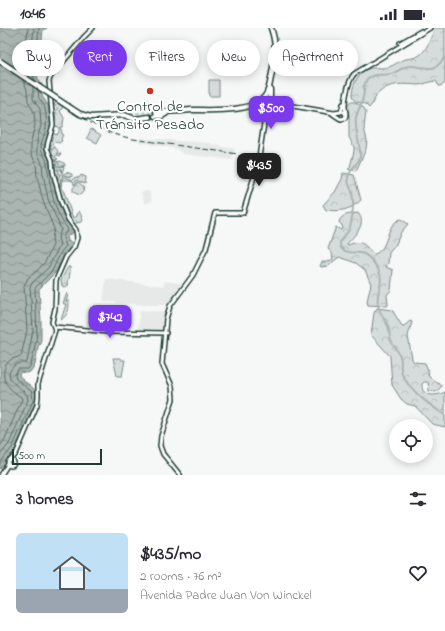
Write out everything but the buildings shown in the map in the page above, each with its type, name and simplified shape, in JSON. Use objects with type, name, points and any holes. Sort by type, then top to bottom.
[{"type":"highway","points":[[155,114],[170,111],[229,109],[266,102],[276,51],[272,28]]},
{"type":"highway","points":[[0,61],[80,114],[91,117],[125,115],[134,119],[149,117]]},
{"type":"main road","points":[[1,475],[14,457],[37,405],[38,384],[55,330],[52,322],[55,309],[56,280],[66,257],[74,247],[77,238],[76,230],[68,219],[59,195],[53,172],[52,160],[47,148],[53,124],[49,81],[51,76],[77,44],[93,28]]},
{"type":"main road","points":[[339,118],[338,114],[342,108],[349,78],[353,72],[426,28]]},
{"type":"main road","points":[[266,102],[332,114],[342,119],[345,118],[345,107],[349,83],[354,74],[430,28]]},
{"type":"main road","points":[[266,102],[276,102],[334,113],[346,113]]},
{"type":"main road","points":[[180,475],[163,454],[160,446],[161,436],[173,399],[172,386],[162,364],[166,333],[166,319],[169,307],[192,275],[206,250],[215,213],[242,213],[258,167],[266,102]]},
{"type":"main road","points":[[54,327],[109,332],[166,333]]},
{"type":"main road","points":[[10,464],[13,465],[14,457]]},
{"type":"shaded area","points":[[140,138],[211,143],[213,145],[235,149],[232,160],[183,154],[177,149],[139,142]]},
{"type":"shaded area","points":[[149,191],[152,201],[145,204],[141,192]]},
{"type":"shaded area","points":[[106,279],[163,286],[165,281],[183,284],[168,305],[145,305],[103,301]]},
{"type":"shaded area","points":[[89,308],[110,310],[108,330],[86,329]]},
{"type":"shaded area","points":[[140,310],[165,312],[164,331],[138,331]]},
{"type":"green space","points":[[435,28],[445,28],[445,82],[443,85],[439,86],[436,81],[420,85],[401,84],[391,86],[381,91],[377,95],[369,108],[365,104],[353,99],[352,94],[354,86],[357,78],[363,71],[371,68],[389,67],[404,60],[418,56],[427,46]]},
{"type":"green space","points":[[209,80],[219,80],[219,96],[209,96]]},
{"type":"green space","points":[[56,102],[63,107],[60,111],[64,118],[63,126],[60,128],[62,131],[61,134],[63,135],[61,139],[62,141],[59,143],[55,142],[50,146],[50,141],[54,133],[56,135],[59,132],[59,127],[55,126],[56,114],[53,109],[56,111],[58,109],[54,105]]},
{"type":"green space","points":[[351,102],[355,102],[364,108],[366,112],[364,128],[367,140],[366,149],[356,171],[348,169],[350,167],[354,151],[354,147],[349,137],[349,115],[347,107]]},
{"type":"green space","points":[[91,129],[101,135],[97,143],[87,138]]},
{"type":"green space","points":[[54,146],[58,151],[57,154],[60,153],[61,155],[57,155],[55,157],[58,159],[55,160],[50,152],[50,147],[52,147],[52,150]]},
{"type":"green space","points":[[56,160],[57,162],[60,161],[64,163],[65,165],[63,165],[64,167],[62,173],[61,168],[60,170],[57,169],[59,171],[59,174],[56,174],[58,177],[60,174],[64,174],[66,172],[72,174],[72,177],[63,175],[62,177],[73,180],[75,177],[79,178],[81,175],[86,177],[85,184],[76,180],[74,185],[73,181],[62,180],[61,188],[64,192],[73,218],[77,216],[79,211],[83,219],[82,222],[71,224],[57,190],[59,188],[57,183],[60,182],[60,187],[61,183],[60,180],[63,179],[57,179],[53,169],[55,169],[54,166],[56,164],[54,162]]},
{"type":"green space","points":[[343,173],[354,175],[361,200],[345,210],[326,210],[323,205],[335,192],[342,179]]},
{"type":"green space","points":[[78,182],[84,187],[83,192],[80,195],[73,192],[73,188]]},
{"type":"green space","points":[[358,213],[361,217],[360,226],[356,234],[347,244],[363,244],[374,254],[383,248],[389,231],[396,222],[401,219],[408,224],[401,232],[396,244],[389,253],[386,267],[393,270],[391,290],[387,295],[387,306],[368,305],[367,301],[371,284],[365,270],[356,263],[339,257],[328,266],[320,266],[322,262],[328,262],[333,259],[332,253],[328,249],[336,227],[341,230],[343,227],[339,222],[340,219],[347,215]]},
{"type":"green space","points":[[68,267],[70,267],[70,269],[68,286],[64,287],[62,286],[61,280]]},
{"type":"green space","points":[[67,293],[68,295],[66,302],[69,300],[69,309],[66,316],[61,320],[66,304],[63,303]]},
{"type":"green space","points":[[377,308],[392,310],[402,326],[410,321],[412,322],[408,336],[412,359],[414,362],[425,363],[429,377],[441,385],[436,392],[429,391],[428,382],[424,382],[422,384],[422,389],[424,392],[434,395],[445,392],[445,427],[433,424],[433,419],[427,419],[415,406],[407,404],[401,399],[392,385],[390,356],[371,335],[374,313]]},
{"type":"green space","points":[[113,358],[125,360],[122,376],[117,376]]},
{"type":"water","points":[[0,28],[47,28],[43,30],[42,40],[12,40],[12,76],[38,76],[42,85],[42,96],[49,108],[51,124],[46,143],[46,150],[51,161],[51,172],[57,197],[65,219],[72,227],[74,232],[67,236],[68,241],[73,245],[65,255],[55,273],[39,289],[41,340],[38,347],[35,365],[30,372],[21,372],[19,375],[33,388],[37,401],[15,451],[0,469]]},
{"type":"waterway","points":[[445,56],[438,66],[434,68],[407,66],[388,75],[375,75],[367,79],[364,95],[356,117],[360,157],[348,177],[348,182],[353,196],[352,218],[349,229],[340,242],[341,248],[344,250],[366,255],[378,269],[381,283],[377,299],[381,313],[388,326],[391,341],[400,356],[402,374],[415,392],[445,415]]},
{"type":"tunnel","points":[[124,115],[156,112]]},
{"type":"railway","points":[[0,63],[71,111],[113,134],[133,139],[238,154]]},
{"type":"railway","points":[[246,155],[255,156]]},
{"type":"place","name":"Control de Tránsito Pesado","points":[[150,91]]}]
